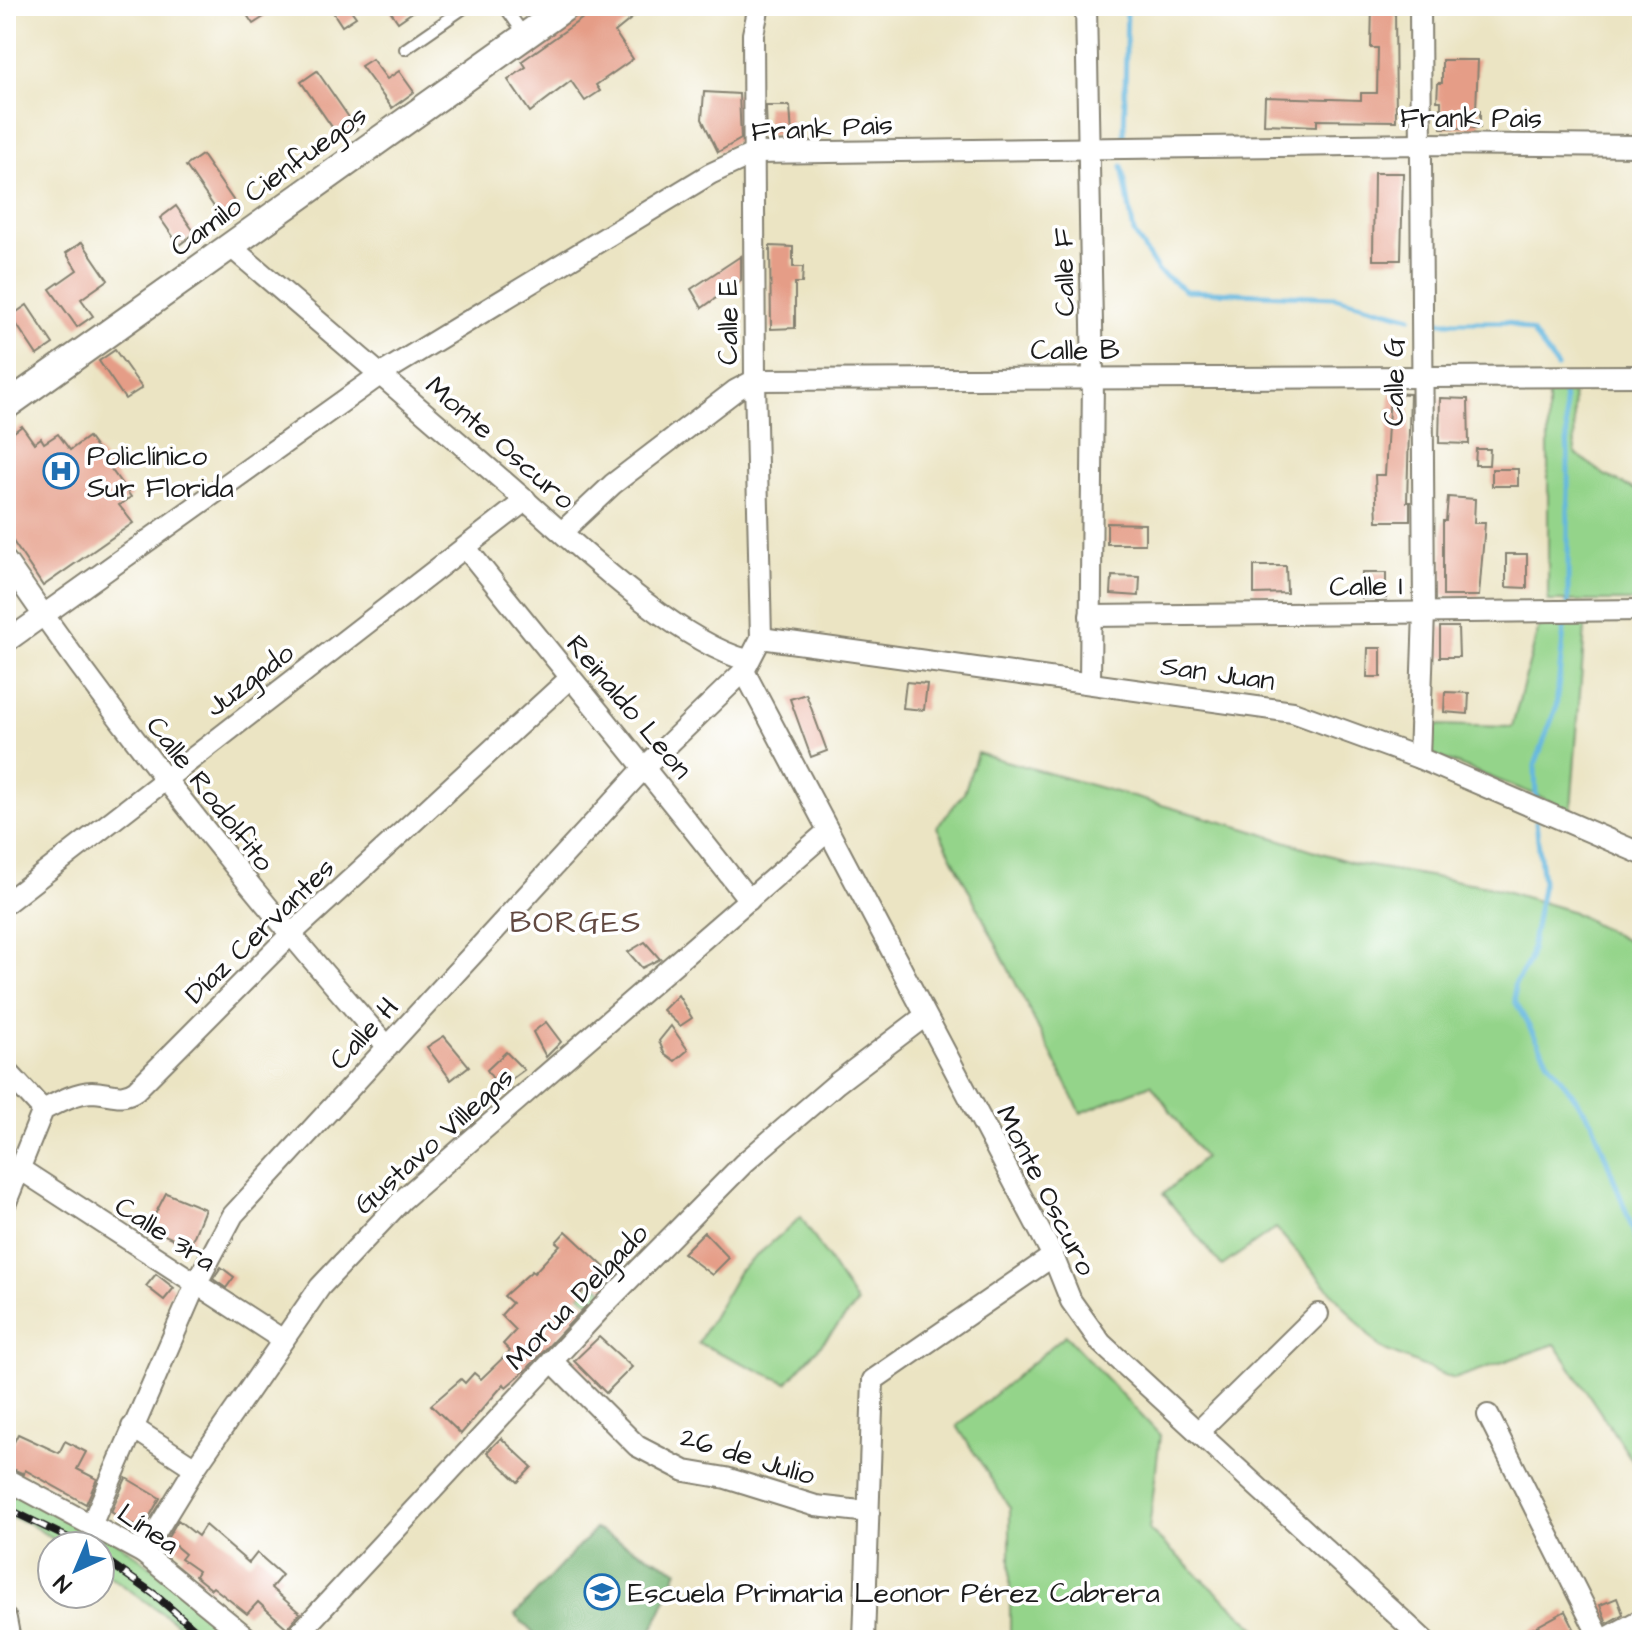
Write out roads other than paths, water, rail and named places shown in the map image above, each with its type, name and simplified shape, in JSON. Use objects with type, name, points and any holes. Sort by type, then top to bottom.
[{"type":"street","name":"Camilo Cienfuegos","points":[[6,406],[567,6]]},
{"type":"street","name":"Calle E","points":[[759,6],[753,34],[755,380],[761,638]]},
{"type":"street","name":"Calle F","points":[[1086,6],[1093,377],[1090,682]]},
{"type":"street","name":"Calle G","points":[[1419,758],[1424,612],[1420,6]]},
{"type":"street","name":"Frank Pais","points":[[6,642],[381,374],[710,174],[755,153],[1421,144],[1642,146]]},
{"type":"street","name":"Monte Oscuro","points":[[231,247],[562,532],[698,640],[745,666],[828,831],[1053,1256],[1071,1301],[1101,1343],[1424,1640]]},
{"type":"street","name":"Calle B","points":[[755,380],[1642,376]]},
{"type":"street","points":[[562,532],[613,484],[736,390],[755,380]]},
{"type":"street","name":"Juzgado","points":[[6,903],[526,500]]},
{"type":"street","name":"Reinaldo Leon","points":[[466,548],[569,679],[646,766],[749,900]]},
{"type":"street","name":"Calle Rodolfito","points":[[6,561],[162,780],[289,936],[388,1047]]},
{"type":"street","name":"Calle I","points":[[1090,616],[1642,610]]},
{"type":"street","name":"Calle H","points":[[92,1523],[195,1286],[233,1215],[646,766],[745,666],[761,638]]},
{"type":"street","name":"San Juan","points":[[761,638],[1293,712],[1419,758],[1642,854]]},
{"type":"street","name":"Díaz Cervantes","points":[[43,1110],[80,1094],[129,1095],[289,936],[569,679]]},
{"type":"street","name":"Gustavo Villegas","points":[[143,1553],[195,1468],[320,1287],[402,1200],[828,831]]},
{"type":"street","name":"Morua Delgado","points":[[293,1640],[552,1361],[744,1163],[837,1083],[925,1016]]},
{"type":"street","points":[[6,1070],[43,1110],[6,1202]]},
{"type":"street","name":"Calle 3ra","points":[[20,1169],[195,1286],[283,1340]]},
{"type":"street","points":[[864,1640],[873,1380],[1053,1256]]},
{"type":"street","points":[[1198,1432],[1318,1314]]},
{"type":"street","name":"26 de Julio","points":[[552,1361],[637,1446],[685,1471],[726,1478],[816,1506],[869,1512]]},
{"type":"street","points":[[1488,1415],[1602,1640],[1642,1619]]},
{"type":"street","points":[[132,1427],[195,1468]]},
{"type":"street","name":"Línea","points":[[6,1479],[143,1553],[250,1640]]},
{"type":"street","points":[[6,1619],[10,1640]]},
{"type":"lane","points":[[405,49],[467,6]]},
{"type":"lane","points":[[504,6],[525,35]]},
{"type":"waterway","points":[[1124,137],[1127,6]]},
{"type":"waterway","points":[[1122,166],[1134,233],[1158,271],[1186,291],[1335,297],[1411,317]]},
{"type":"waterway","points":[[1439,322],[1508,322],[1532,332],[1557,367]]},
{"type":"waterway","points":[[1564,392],[1568,454],[1568,604]]},
{"type":"waterway","points":[[1536,801],[1535,765],[1556,708],[1565,619]]},
{"type":"waterway","points":[[1536,822],[1543,882],[1529,961],[1514,986],[1515,1001],[1548,1061],[1592,1121],[1642,1254]]},
{"type":"railway","points":[[6,1508],[52,1530]]},
{"type":"railway","points":[[116,1567],[154,1594],[207,1640]]},
{"type":"place","name":"Policlínico Sur Florida","points":[[61,471]]},
{"type":"place","name":"Escuela Primaria Leonor Pérez Cabrera","points":[[602,1592]]},
{"type":"district","name":"BORGES","points":[[576,922]]}]
